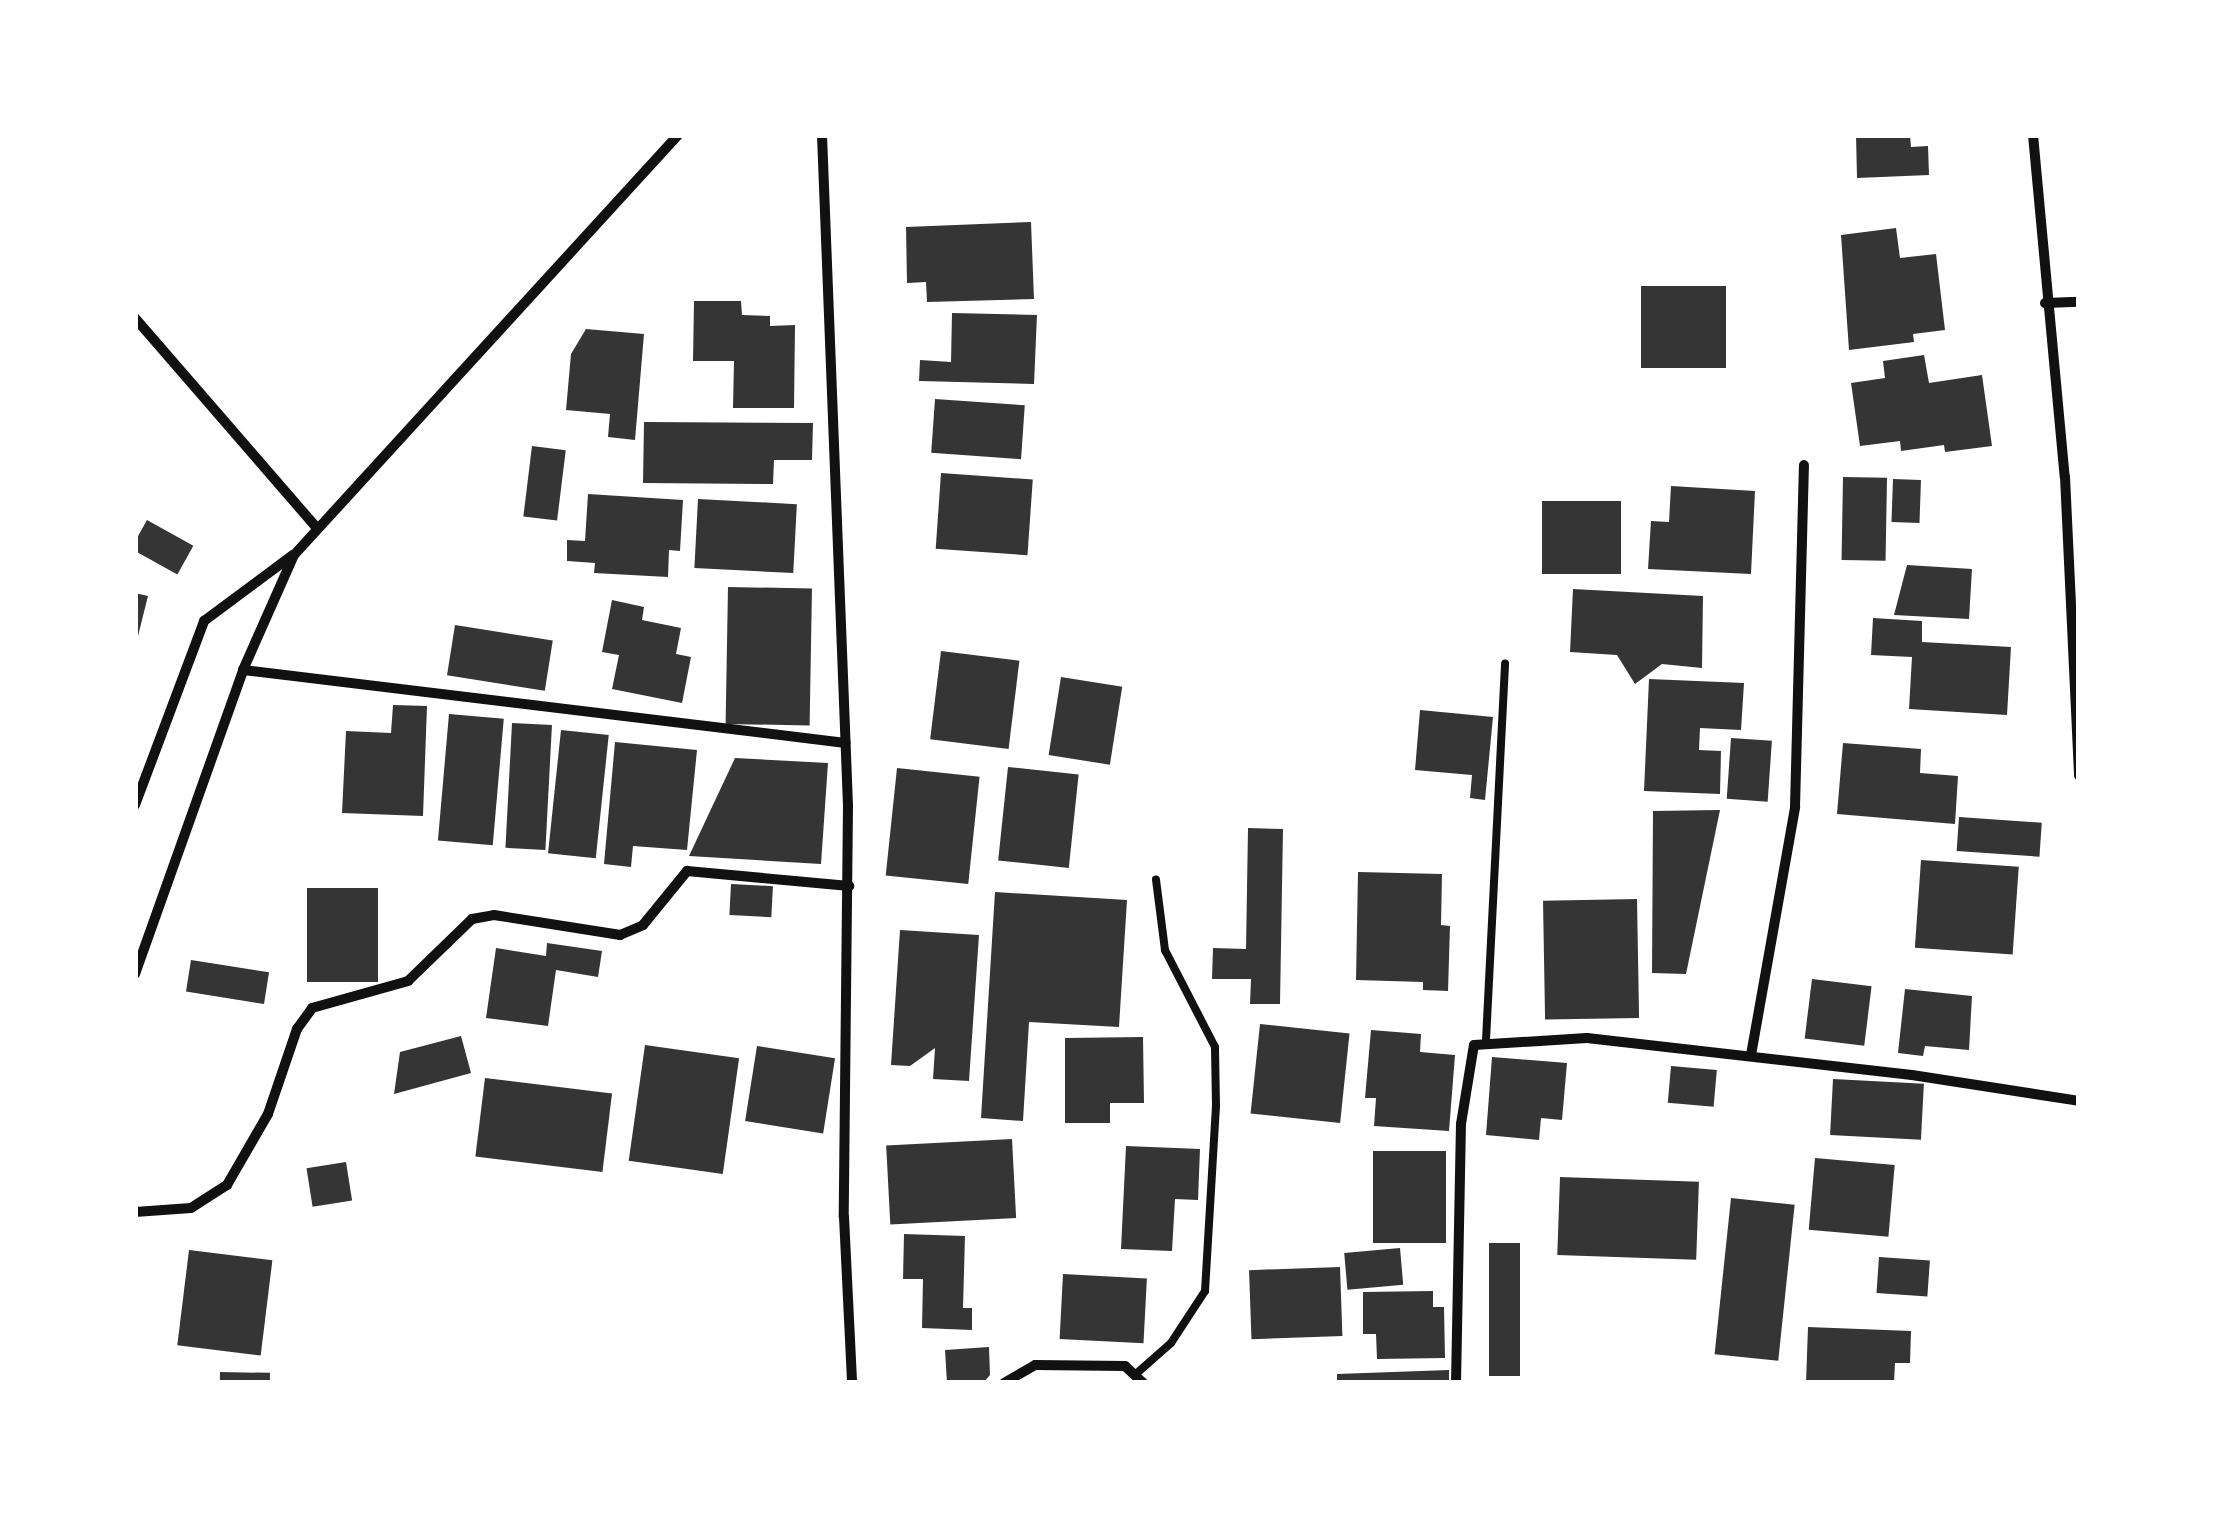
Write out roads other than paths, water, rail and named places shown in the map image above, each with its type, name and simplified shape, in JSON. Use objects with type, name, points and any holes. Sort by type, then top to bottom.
[{"type":"street","points":[[135,805],[204,621],[294,554],[678,135]]},
{"type":"street","points":[[822,135],[838,675],[846,742],[849,886],[844,1217],[852,1383]]},
{"type":"street","points":[[2034,135],[2064,477],[2079,774]]},
{"type":"street","points":[[2046,303],[2079,302]]},
{"type":"street","points":[[135,318],[316,527]]},
{"type":"street","points":[[1751,1055],[1796,807],[1804,465]]},
{"type":"street","points":[[135,974],[243,670],[294,554]]},
{"type":"street","points":[[243,670],[846,742]]},
{"type":"street","points":[[135,1212],[192,1208],[227,1185],[268,1114],[297,1029],[312,1008],[408,981],[472,919],[494,915],[620,935],[643,925],[686,870],[849,886]]},
{"type":"street","points":[[1456,1383],[1466,1066],[1474,1044],[1486,1040],[1587,1038],[1751,1055],[2079,1101]]},
{"type":"street","points":[[1004,1383],[1035,1365],[1125,1366],[1140,1378]]},
{"type":"lane","points":[[1486,1040],[1505,662]]},
{"type":"lane","points":[[1140,1378],[1171,1343],[1206,1291],[1216,1106],[1215,1047],[1164,950],[1156,880]]}]
